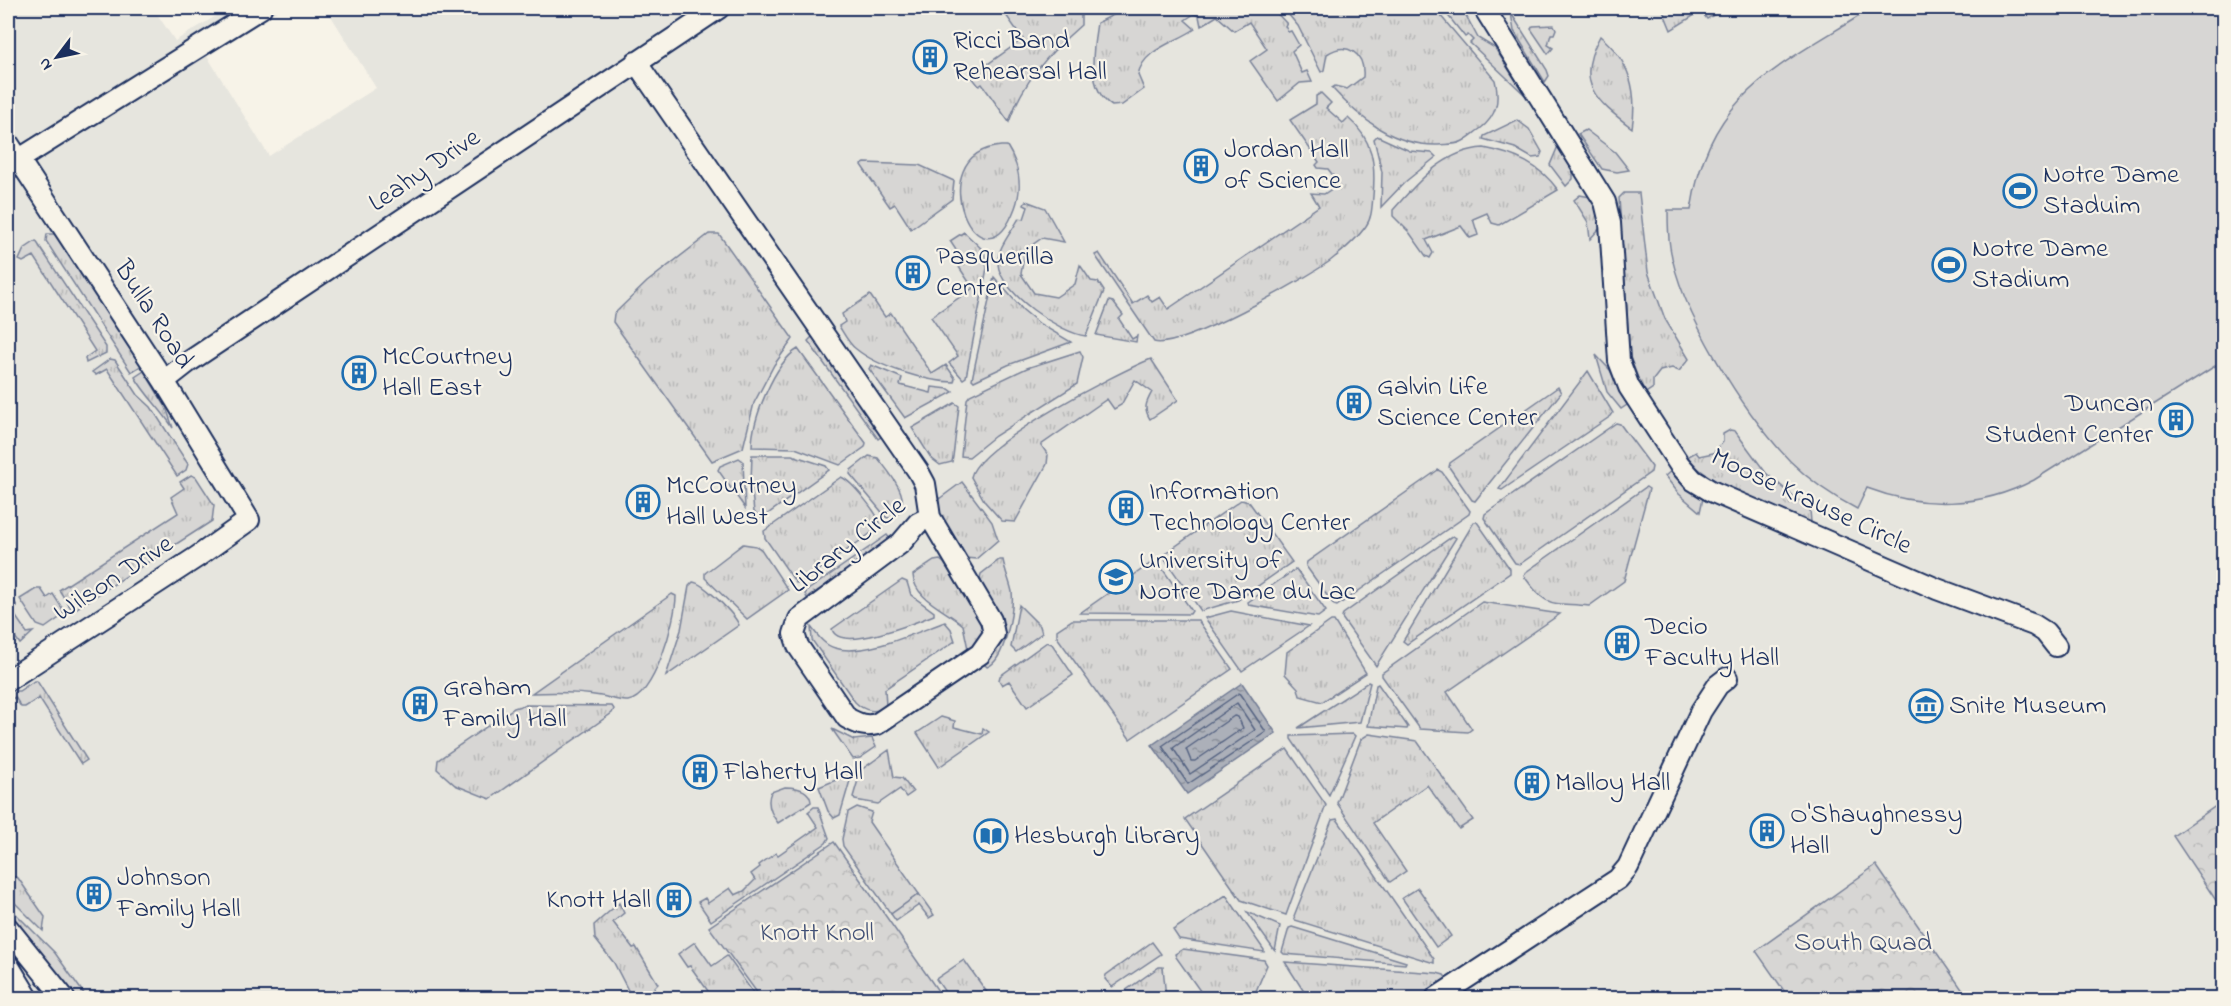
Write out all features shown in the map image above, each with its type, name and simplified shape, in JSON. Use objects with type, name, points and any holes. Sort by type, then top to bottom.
[{"type":"street","points":[[18,160],[261,8]]},
{"type":"street","name":"Leahy Drive","points":[[164,381],[196,356],[719,8]]},
{"type":"street","name":"Moose Krause Circle","points":[[1484,8],[1605,202],[1610,223],[1619,361],[1629,387],[1693,480],[1711,491],[1937,589],[2034,624],[2045,632],[2056,646]]},
{"type":"street","name":"Library Circle","points":[[636,62],[918,471],[925,484],[930,517],[991,620],[994,634],[987,647],[974,658],[877,724],[864,726],[847,718],[798,646],[794,626],[799,619],[901,543],[918,523],[930,517]]},
{"type":"street","name":"Bulla Road","points":[[8,143],[164,381],[249,520]]},
{"type":"street","name":"Wilson Drive","points":[[8,680],[197,557],[249,520]]},
{"type":"street","points":[[1436,999],[1618,879],[1628,867],[1701,711],[1718,685],[1727,678]]},
{"type":"street","points":[[8,928],[64,999]]},
{"type":"street","points":[[8,965],[28,999]]},
{"type":"shaded area","name":"University of Notre Dame du Lac","points":[[8,8],[153,8],[175,41],[229,8],[281,8],[207,56],[269,156],[376,88],[326,8],[2223,8],[2223,998],[8,998]]},
{"type":"green space","points":[[1001,8],[1081,8],[1081,25],[1058,46],[1029,81],[1009,122],[982,84],[979,86],[971,76],[1023,39]]},
{"type":"green space","points":[[1127,8],[1272,8],[1287,24],[1285,26],[1288,32],[1291,31],[1299,45],[1292,51],[1302,73],[1307,71],[1312,82],[1300,83],[1278,101],[1250,61],[1267,49],[1249,22],[1234,31],[1217,16],[1201,26],[1199,16],[1194,14],[1185,20],[1195,29],[1153,53],[1141,66],[1138,75],[1144,89],[1122,105],[1112,106],[1098,90],[1093,68],[1097,23]]},
{"type":"green space","points":[[1283,8],[1434,8],[1495,80],[1497,101],[1494,113],[1480,129],[1456,144],[1422,144],[1393,136],[1366,120],[1332,88],[1335,86],[1347,89],[1363,77],[1363,69],[1358,56],[1348,49],[1334,50],[1327,54],[1324,70],[1321,72],[1298,26]]},
{"type":"green space","points":[[1442,8],[1462,8],[1478,38],[1495,48],[1525,95],[1470,43],[1473,40],[1468,35],[1465,37]]},
{"type":"green space","points":[[1662,8],[1725,8],[1707,19],[1701,11],[1671,30]]},
{"type":"green space","name":"Notre Dame Stadium","points":[[1872,8],[2223,8],[2223,361],[2034,480],[1993,496],[1951,502],[1930,502],[1909,500],[1867,488],[1857,509],[1822,488],[1790,461],[1772,441],[1734,389],[1700,331],[1676,273],[1669,242],[1668,210],[1691,210],[1700,170],[1714,136],[1732,109],[1754,86],[1779,66]]},
{"type":"green space","points":[[1511,13],[1547,70],[1549,76],[1545,82],[1514,31]]},
{"type":"green space","points":[[1554,25],[1556,29],[1554,34],[1551,34],[1548,45],[1553,48],[1548,54],[1531,29],[1533,26]]},
{"type":"green space","points":[[1600,36],[1618,56],[1630,78],[1634,102],[1632,128],[1599,99],[1589,79],[1592,52]]},
{"type":"green space","points":[[1321,93],[1331,103],[1326,108],[1343,123],[1348,118],[1368,143],[1373,163],[1374,184],[1371,212],[1366,226],[1350,245],[1330,261],[1270,297],[1215,325],[1168,342],[1154,342],[1095,255],[1099,253],[1133,304],[1147,295],[1152,302],[1160,297],[1168,309],[1319,206],[1311,193],[1324,194],[1333,188],[1335,178],[1328,169],[1318,168],[1316,165],[1319,162],[1290,120],[1316,104],[1316,96]]},
{"type":"green space","points":[[1517,120],[1529,129],[1542,152],[1540,157],[1532,158],[1515,148],[1483,139],[1484,136]]},
{"type":"green space","points":[[1586,130],[1615,152],[1629,170],[1617,172],[1602,169],[1578,134]]},
{"type":"green space","points":[[1377,136],[1410,151],[1432,153],[1436,157],[1405,182],[1381,207],[1382,172],[1374,139]]},
{"type":"green space","points":[[1007,146],[1014,161],[1019,176],[1019,192],[1015,208],[1001,232],[987,238],[973,230],[964,214],[960,193],[963,171],[976,154]]},
{"type":"green space","points":[[1558,146],[1573,170],[1573,179],[1566,186],[1550,165]]},
{"type":"green space","points":[[1484,148],[1516,157],[1535,167],[1558,190],[1499,225],[1492,223],[1487,213],[1473,219],[1478,235],[1470,238],[1461,226],[1426,240],[1433,253],[1430,258],[1426,256],[1409,232],[1393,216],[1393,210],[1422,179],[1444,161],[1470,150]]},
{"type":"green space","points":[[865,163],[919,165],[954,181],[952,199],[911,229],[895,204],[890,207],[861,165]]},
{"type":"green space","points":[[1624,193],[1639,193],[1648,272],[1665,319],[1689,359],[1679,371],[1672,368],[1660,371],[1653,380],[1653,388],[1644,394],[1630,357],[1619,198]]},
{"type":"green space","points":[[1580,195],[1590,197],[1599,211],[1600,228],[1590,239],[1588,222],[1574,200]]},
{"type":"green space","points":[[1026,201],[1045,208],[1064,242],[1042,238],[1025,250],[1021,274],[1034,293],[1056,297],[1075,284],[1080,265],[1091,281],[1098,282],[1104,291],[1086,336],[1062,328],[1033,310],[1009,287],[1001,275],[998,264],[1000,252],[1019,218],[1024,219],[1028,207],[1024,205]]},
{"type":"green space","points":[[964,232],[984,251],[987,268],[966,377],[963,379],[949,363],[958,356],[931,317],[973,288],[959,267],[964,262],[950,241]]},
{"type":"green space","points":[[47,234],[55,234],[60,239],[141,366],[131,372],[46,241]]},
{"type":"green space","points":[[709,234],[719,234],[793,339],[774,365],[754,403],[743,448],[712,461],[613,322],[614,314],[647,282]]},
{"type":"green space","points":[[36,241],[106,347],[106,353],[86,363],[85,358],[95,351],[34,256],[23,262],[19,260],[24,249]]},
{"type":"green space","points":[[994,277],[1023,310],[1040,324],[1071,342],[1008,365],[974,381],[972,379]]},
{"type":"green space","points":[[870,295],[885,317],[891,313],[932,374],[946,365],[955,378],[954,382],[903,372],[865,356],[853,347],[839,326],[845,322],[842,314]]},
{"type":"green space","points":[[1109,301],[1113,302],[1123,315],[1119,319],[1132,339],[1137,336],[1136,342],[1096,335]]},
{"type":"green space","points":[[813,336],[882,436],[878,439],[808,341]]},
{"type":"green space","points":[[798,349],[866,443],[865,447],[840,465],[795,448],[752,447],[756,422],[766,393],[781,366]]},
{"type":"green space","points":[[1080,351],[1083,357],[1077,384],[995,436],[969,457],[961,456],[967,399],[970,395],[1027,368]]},
{"type":"green space","points":[[1596,355],[1610,370],[1627,405],[1621,409],[1607,392]]},
{"type":"green space","points":[[110,359],[115,360],[138,395],[151,407],[188,464],[186,470],[177,476],[107,369],[96,375],[92,372]]},
{"type":"green space","points":[[1151,359],[1178,400],[1150,419],[1146,406],[1152,392],[1135,380],[1121,405],[1114,409],[1107,399],[1041,445],[1048,455],[1047,464],[1015,522],[1002,521],[985,502],[971,477],[979,463],[997,447],[1051,411],[1110,378]]},
{"type":"green space","points":[[871,365],[902,378],[900,385],[931,393],[932,387],[949,389],[953,392],[905,418],[869,369]]},
{"type":"green space","points":[[144,371],[166,407],[173,428],[135,377]]},
{"type":"green space","points":[[1588,371],[1613,413],[1611,416],[1502,490],[1499,489]]},
{"type":"green space","points":[[1558,387],[1561,393],[1475,501],[1472,500],[1449,467],[1450,463]]},
{"type":"green space","points":[[955,403],[959,406],[952,462],[940,465],[931,458],[912,428]]},
{"type":"green space","points":[[1616,423],[1620,424],[1652,467],[1651,472],[1520,564],[1515,563],[1484,518],[1485,514]]},
{"type":"green space","points":[[1730,430],[1735,431],[1766,473],[1810,510],[1811,522],[1726,486],[1697,468],[1687,457],[1696,452],[1699,456],[1713,453],[1723,442],[1723,434]]},
{"type":"green space","points":[[752,455],[792,455],[826,466],[829,470],[762,518],[754,512],[751,482]]},
{"type":"green space","points":[[869,456],[878,458],[899,488],[902,505],[899,512],[891,519],[886,517],[850,474],[851,470]]},
{"type":"green space","points":[[739,458],[743,461],[745,508],[718,470],[720,466]]},
{"type":"green space","points":[[1438,470],[1442,472],[1470,511],[1469,514],[1337,606],[1334,605],[1306,566],[1307,562]]},
{"type":"green space","points":[[1672,470],[1687,488],[1703,498],[1700,512],[1679,494],[1665,476]]},
{"type":"green space","points":[[191,475],[196,477],[214,505],[212,521],[77,608],[70,607],[59,590],[178,513],[171,497],[184,488],[180,482]]},
{"type":"green space","points":[[841,477],[852,485],[864,499],[881,526],[802,582],[796,583],[765,538],[764,531]]},
{"type":"green space","points":[[962,482],[992,522],[998,540],[976,559],[965,558],[939,520],[935,502]]},
{"type":"green space","points":[[1646,487],[1649,489],[1624,581],[1589,606],[1551,602],[1532,587],[1524,576],[1526,572]]},
{"type":"green space","points":[[1241,500],[1249,502],[1292,562],[1238,600],[1201,611],[1164,558],[1166,553]]},
{"type":"green space","points":[[1474,522],[1477,522],[1510,569],[1510,573],[1407,644],[1403,641]]},
{"type":"green space","points":[[887,535],[891,540],[807,598],[805,594],[808,590]]},
{"type":"green space","points":[[1453,536],[1456,538],[1376,666],[1342,618],[1343,614]]},
{"type":"green space","points":[[743,544],[761,549],[788,590],[747,619],[705,578],[705,573]]},
{"type":"green space","points":[[940,560],[982,624],[983,633],[974,646],[968,649],[963,625],[925,597],[915,583],[913,575],[934,561]]},
{"type":"green space","points":[[999,560],[1003,560],[1012,592],[1011,610],[1007,634],[999,655],[987,667],[984,664],[990,659],[1001,639],[980,578],[981,574]]},
{"type":"green space","points":[[1157,561],[1192,611],[1190,614],[1080,613]]},
{"type":"green space","points":[[1296,569],[1326,611],[1318,617],[1249,605],[1248,602]]},
{"type":"green space","points":[[902,580],[907,582],[911,595],[934,612],[934,615],[896,629],[863,637],[838,636],[832,629]]},
{"type":"green space","points":[[693,582],[719,600],[739,625],[666,676],[681,630],[689,586]]},
{"type":"green space","points":[[36,589],[41,589],[47,598],[53,594],[64,611],[62,616],[45,628],[37,625],[20,599]]},
{"type":"green space","points":[[672,594],[676,596],[675,607],[668,638],[655,672],[638,696],[625,701],[584,694],[532,693]]},
{"type":"green space","points":[[1482,602],[1560,614],[1447,692],[1472,729],[1468,732],[1420,729],[1382,673]]},
{"type":"green space","points":[[15,603],[17,606],[12,611],[27,633],[33,632],[20,644],[8,627],[8,607]]},
{"type":"green space","points":[[1019,605],[1040,626],[1042,633],[1016,652],[1011,647]]},
{"type":"green space","points":[[1231,611],[1309,626],[1242,671],[1205,618]]},
{"type":"green space","points":[[1072,620],[1198,620],[1232,669],[1130,739],[1057,637],[1057,630]]},
{"type":"green space","points":[[1334,621],[1366,673],[1322,702],[1300,696],[1298,688],[1285,674],[1287,652]]},
{"type":"green space","points":[[945,622],[951,629],[955,641],[885,689],[886,706],[874,711],[862,708],[855,702],[812,640],[811,627],[831,647],[847,650],[860,649],[890,642]]},
{"type":"green space","points":[[1047,642],[1052,644],[1073,675],[1027,707],[1009,681],[1002,685],[999,680],[1000,676]]},
{"type":"green space","points":[[37,681],[87,760],[81,764],[39,698],[25,707],[21,707],[15,697],[8,702],[8,691],[19,691]]},
{"type":"green space","points":[[1368,682],[1370,683],[1360,722],[1298,728]]},
{"type":"green space","points":[[1378,684],[1408,727],[1407,729],[1368,726]]},
{"type":"green space","points":[[524,705],[612,706],[614,709],[612,713],[490,799],[455,785],[437,769],[438,760],[514,708]]},
{"type":"green space","points":[[941,717],[955,721],[954,727],[982,734],[983,728],[989,732],[939,767],[917,733]]},
{"type":"green space","points":[[832,729],[854,740],[872,738],[876,747],[860,758],[853,759]]},
{"type":"green space","points":[[1353,734],[1355,736],[1329,795],[1291,736]]},
{"type":"green space","points":[[1369,734],[1417,741],[1473,820],[1459,829],[1427,785],[1373,823],[1406,871],[1390,882],[1337,803],[1361,739]]},
{"type":"green space","points":[[1287,749],[1326,805],[1286,915],[1241,900],[1185,819]]},
{"type":"green space","points":[[889,750],[894,777],[902,778],[913,792],[906,797],[900,789],[878,804],[855,800],[853,797],[861,770]]},
{"type":"green space","points":[[848,775],[851,777],[840,815],[834,818],[828,811],[819,787]]},
{"type":"green space","points":[[785,787],[798,788],[805,792],[811,802],[778,823],[773,816],[769,800],[771,792]]},
{"type":"green space","points":[[2223,801],[2223,911],[2173,836]]},
{"type":"green space","points":[[818,807],[829,838],[826,843],[711,921],[698,902],[705,898],[708,903],[730,888],[735,895],[744,891],[755,880],[751,874],[760,867],[759,865],[776,853],[778,855],[818,827],[808,812]]},
{"type":"green space","points":[[857,807],[872,812],[869,822],[919,894],[891,914],[843,846],[842,839],[848,812]]},
{"type":"green space","points":[[1337,819],[1434,959],[1434,963],[1295,920],[1294,916],[1332,820]]},
{"type":"green space","name":"Knott Knoll","points":[[834,842],[943,998],[761,998],[709,927]]},
{"type":"green space","name":"South Quad","points":[[1876,865],[1968,998],[1789,998],[1756,951]]},
{"type":"green space","points":[[12,876],[18,878],[45,917],[43,931],[8,896],[8,879]]},
{"type":"green space","points":[[1418,888],[1451,936],[1436,947],[1402,898]]},
{"type":"green space","points":[[919,894],[934,915],[929,918],[919,905],[896,921],[891,914]]},
{"type":"green space","points":[[1226,895],[1264,952],[1179,939],[1173,930]]},
{"type":"green space","points":[[619,903],[624,913],[613,922],[633,948],[636,947],[658,984],[654,988],[661,998],[632,998],[614,963],[595,939],[594,925]]},
{"type":"green space","points":[[8,906],[55,953],[87,998],[70,998],[8,920]]},
{"type":"green space","points":[[1247,912],[1280,926],[1275,951],[1274,950]]},
{"type":"green space","points":[[1289,928],[1406,962],[1405,964],[1284,954],[1282,952]]},
{"type":"green space","points":[[695,942],[712,966],[727,956],[757,998],[713,998],[690,966],[687,967],[678,954]]},
{"type":"green space","points":[[1152,942],[1161,954],[1112,987],[1105,979],[1106,975]]},
{"type":"green space","points":[[1183,949],[1264,960],[1267,965],[1253,998],[1205,998],[1176,957],[1175,954]]},
{"type":"green space","points":[[964,960],[991,998],[949,998],[936,979]]},
{"type":"green space","points":[[1285,962],[1437,973],[1444,975],[1448,980],[1418,998],[1308,998]]},
{"type":"green space","points":[[1159,967],[1163,967],[1166,998],[1115,998]]},
{"type":"water","points":[[1242,683],[1276,733],[1187,794],[1152,745]]},
{"type":"place","name":"Ricci Band Rehearsal Hall","points":[[930,57]]},
{"type":"place","name":"Jordan Hall of Science","points":[[1201,166]]},
{"type":"place","name":"Notre Dame Staduim","points":[[2020,191]]},
{"type":"place","name":"Notre Dame Stadium","points":[[1949,265]]},
{"type":"place","name":"Pasquerilla Center","points":[[913,273]]},
{"type":"place","name":"McCourtney Hall East","points":[[359,373]]},
{"type":"place","name":"Galvin Life Science Center","points":[[1354,403]]},
{"type":"place","name":"Duncan Student Center","points":[[2176,420]]},
{"type":"place","name":"McCourtney Hall West","points":[[643,502]]},
{"type":"place","name":"Information Technology Center","points":[[1126,508]]},
{"type":"place","name":"University of Notre Dame du Lac","points":[[1116,577]]},
{"type":"place","name":"Decio Faculty Hall","points":[[1622,643]]},
{"type":"place","name":"Graham Family Hall","points":[[420,704]]},
{"type":"place","name":"Snite Museum","points":[[1926,706]]},
{"type":"place","name":"Flaherty Hall","points":[[700,772]]},
{"type":"place","name":"Malloy Hall","points":[[1532,783]]},
{"type":"place","name":"O'Shaughnessy Hall","points":[[1767,831]]},
{"type":"place","name":"Hesburgh Library","points":[[991,836]]},
{"type":"place","name":"Johnson Family Hall","points":[[94,894]]},
{"type":"place","name":"Knott Hall","points":[[674,900]]}]
